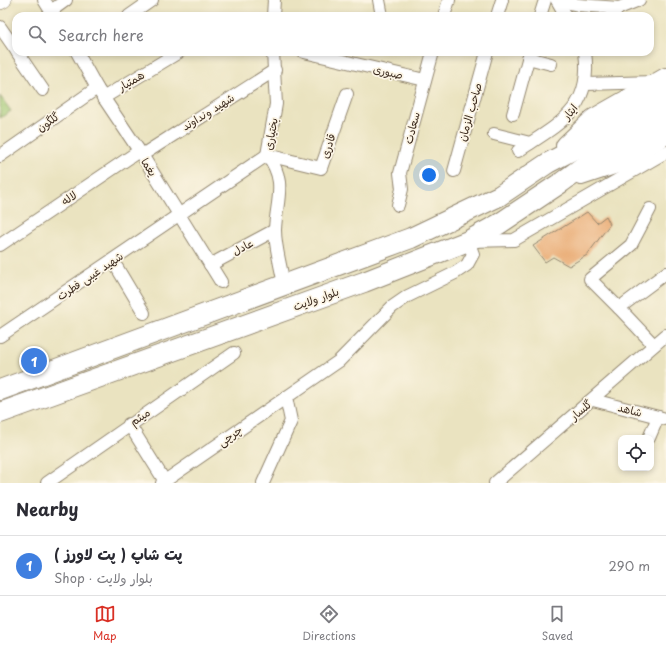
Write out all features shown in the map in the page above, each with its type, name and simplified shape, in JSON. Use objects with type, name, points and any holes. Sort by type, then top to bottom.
[{"type":"highway","points":[[608,139],[664,85]]},
{"type":"highway","points":[[0,390],[411,238],[499,196],[548,163],[594,119],[664,85]]},
{"type":"highway","points":[[548,163],[608,139],[666,113]]},
{"type":"highway","points":[[562,182],[617,163],[666,134]]},
{"type":"highway","name":"بلوار ولایت","points":[[0,413],[364,282],[468,241],[499,224],[562,182],[608,139]]},
{"type":"street","points":[[0,2],[4,0]]},
{"type":"street","points":[[44,0],[51,12]]},
{"type":"street","points":[[53,12],[66,0]]},
{"type":"street","points":[[135,12],[152,0]]},
{"type":"street","points":[[273,12],[274,0]]},
{"type":"street","points":[[379,0],[381,12]]},
{"type":"street","points":[[445,12],[449,0]]},
{"type":"street","points":[[498,12],[502,0]]},
{"type":"street","points":[[541,12],[545,0]]},
{"type":"street","points":[[557,0],[615,12],[639,0]]},
{"type":"street","points":[[557,0],[564,12]]},
{"type":"street","points":[[0,27],[12,44]]},
{"type":"street","points":[[20,56],[43,90]]},
{"type":"street","name":"یغما","points":[[79,56],[100,93],[140,153],[221,282]]},
{"type":"street","name":"همتیار","points":[[100,93],[171,56]]},
{"type":"street","name":"بختیاری","points":[[273,56],[276,104],[267,155],[272,162],[280,183],[280,196],[275,230],[284,285]]},
{"type":"street","name":"صبوری","points":[[321,56],[425,80]]},
{"type":"street","name":"سعادت","points":[[398,205],[402,189],[400,173],[432,56]]},
{"type":"street","name":"صاحب الزمان","points":[[454,171],[486,56]]},
{"type":"street","points":[[513,114],[529,56]]},
{"type":"street","points":[[531,56],[551,64]]},
{"type":"street","name":"ایثار","points":[[518,151],[564,121],[578,102],[586,84],[585,56]]},
{"type":"street","name":"شهید ونداوند","points":[[140,153],[275,70]]},
{"type":"street","points":[[586,84],[664,85]]},
{"type":"street","name":"گلگون","points":[[0,156],[100,93]]},
{"type":"street","name":"قادری","points":[[267,155],[321,168],[347,94]]},
{"type":"street","points":[[494,134],[530,143]]},
{"type":"street","points":[[468,241],[514,240],[666,152]]},
{"type":"street","name":"لاله","points":[[0,245],[140,153]]},
{"type":"street","name":"شهید غیبی فطرت","points":[[0,336],[180,216],[267,155]]},
{"type":"street","points":[[650,209],[631,244],[590,279],[620,308],[654,345]]},
{"type":"street","name":"عادل","points":[[210,265],[275,230]]},
{"type":"street","name":"چرچی","points":[[164,482],[339,361],[392,307],[467,265],[473,254],[468,241]]},
{"type":"street","points":[[113,261],[144,313]]},
{"type":"street","points":[[620,308],[666,273]]},
{"type":"street","name":"گلسار","points":[[495,483],[593,400],[666,335]]},
{"type":"street","name":"میثم","points":[[47,483],[129,424],[234,353]]},
{"type":"street","points":[[263,483],[290,421],[286,397]]},
{"type":"street","name":"شاهد","points":[[593,400],[662,418]]},
{"type":"street","points":[[651,435],[662,418]]},
{"type":"street","points":[[129,424],[164,482]]},
{"type":"green space","points":[[0,96],[11,111],[0,118]]},
{"type":"building","points":[[587,212],[597,223],[606,216],[610,224],[587,255],[569,266],[553,257],[545,262],[533,246]]},
{"type":"place","name":"پت شاپ ( پت لاورز )","points":[[34,361]]}]
